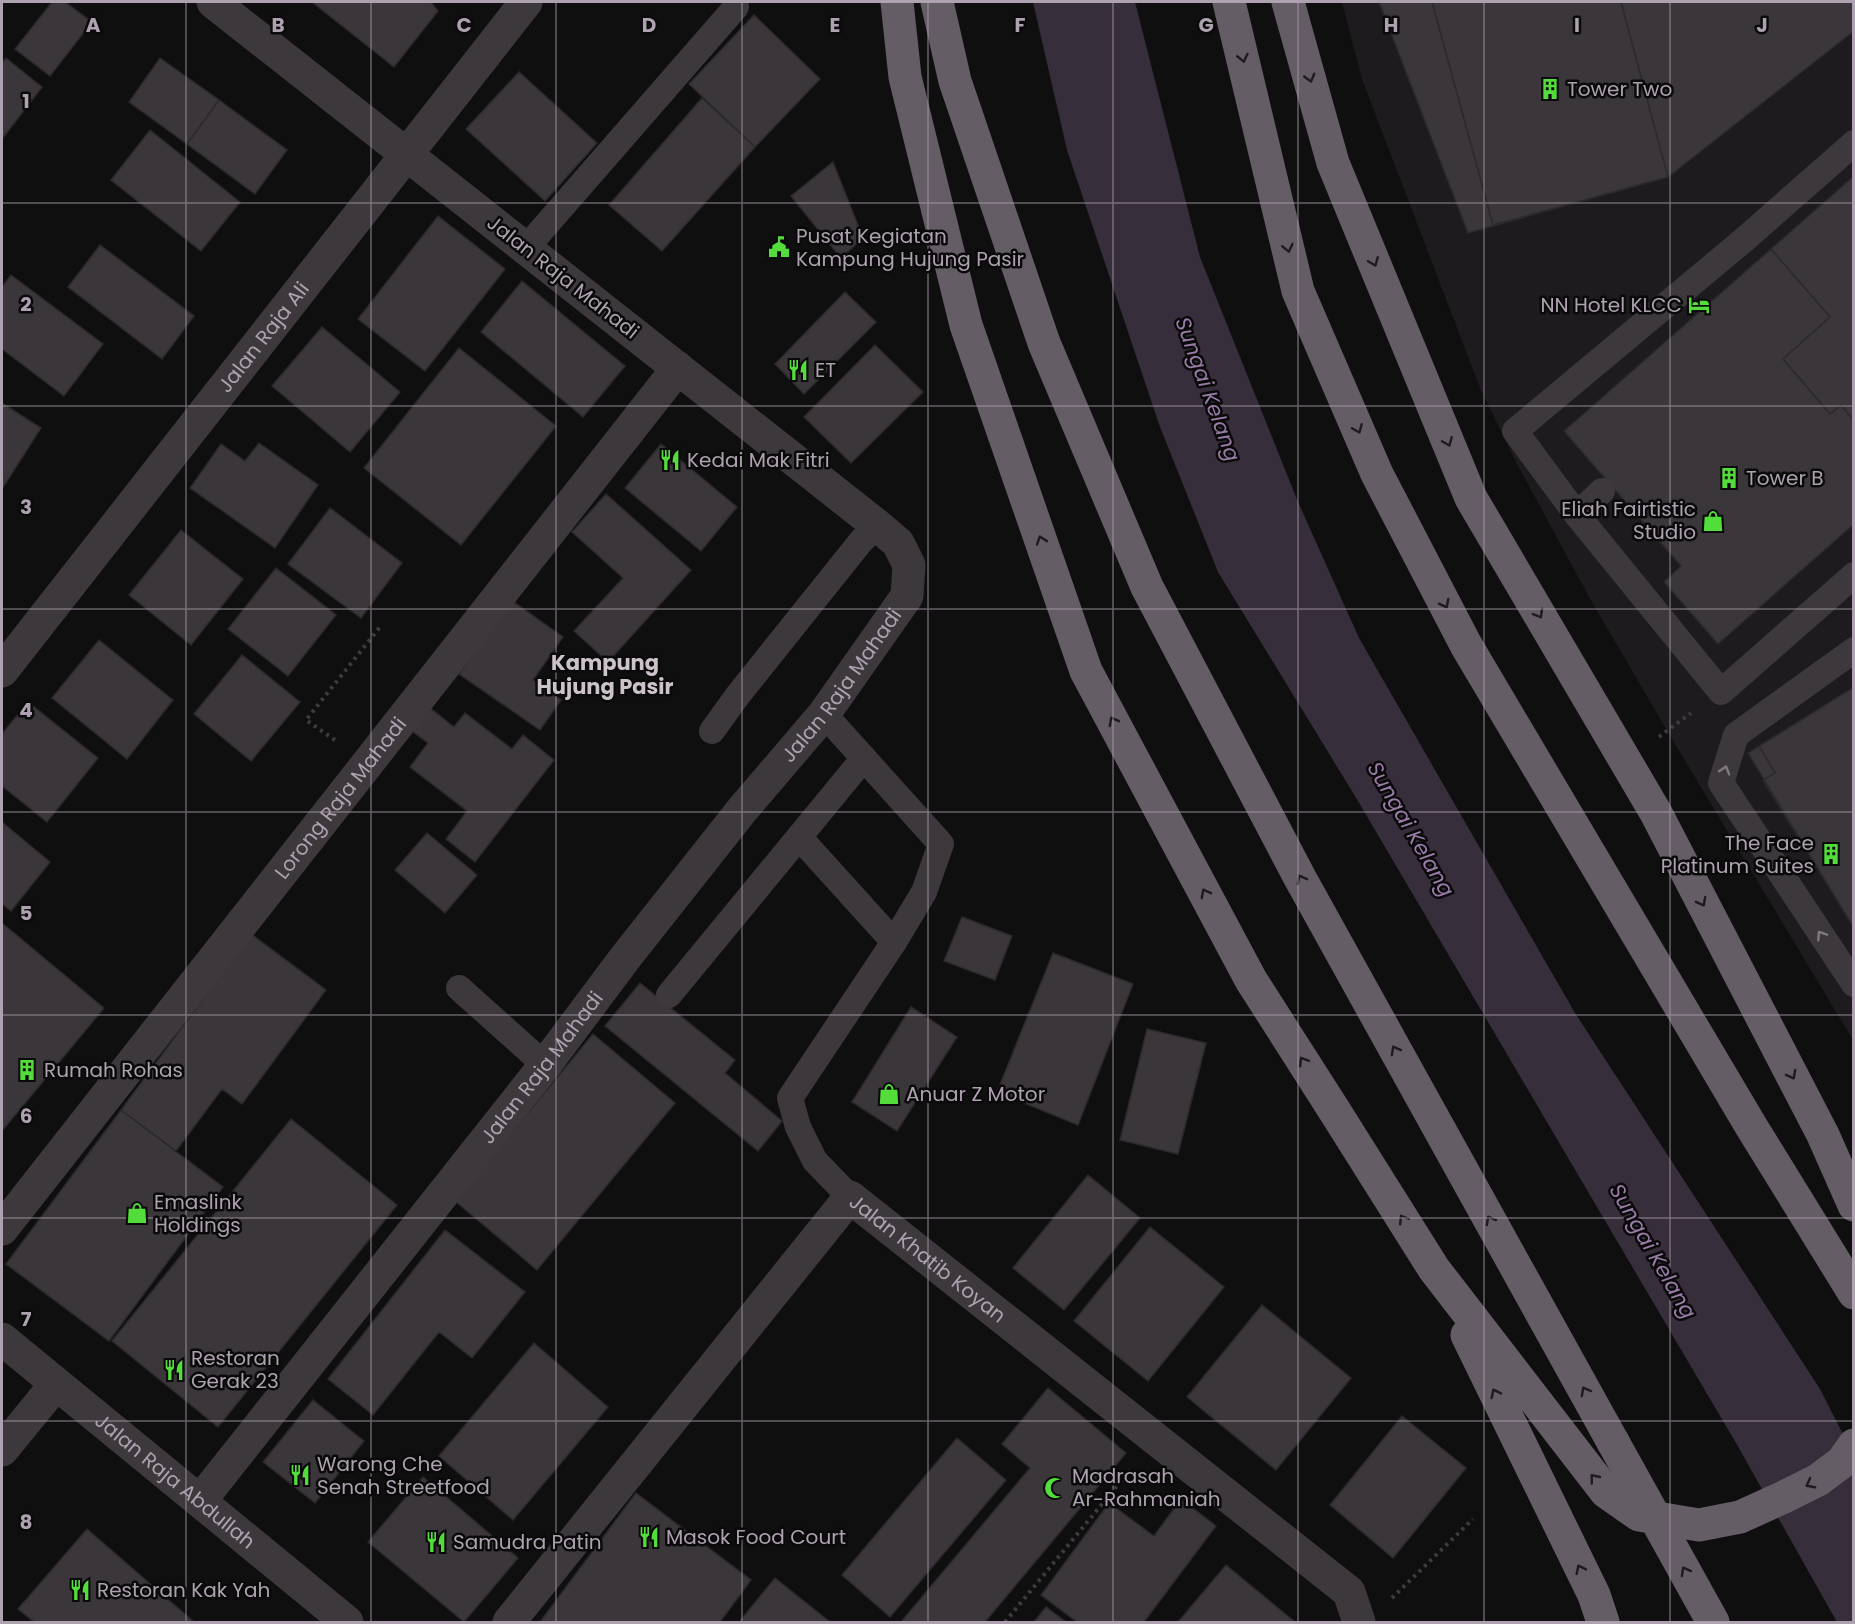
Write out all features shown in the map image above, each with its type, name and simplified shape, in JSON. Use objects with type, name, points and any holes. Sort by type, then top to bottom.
[{"type":"highway","points":[[897,2],[905,77],[966,325],[1086,671],[1251,980],[1434,1269],[1606,1492],[1639,1515],[1699,1525],[1740,1517],[1818,1480],[1842,1462],[1854,1445]]},
{"type":"highway","points":[[937,2],[955,81],[1044,343],[1147,587],[1306,889],[1713,1623]]},
{"type":"highway","points":[[1229,2],[1298,291],[1377,474],[1466,645],[1751,1126],[1854,1293]]},
{"type":"highway","points":[[1288,2],[1333,164],[1471,498],[1656,813],[1824,1135],[1854,1205]]},
{"type":"highway","points":[[1824,1135],[1854,1178]]},
{"type":"highway","points":[[1434,1269],[1594,1595],[1603,1623]]},
{"type":"street","name":"Jalan Raja Mahadi","points":[[200,1502],[545,1065],[625,958],[728,828],[824,714],[907,596],[909,565],[898,543],[878,526],[213,2]]},
{"type":"street","name":"Jalan Raja Ali","points":[[2,671],[526,2]]},
{"type":"street","name":"Lorong Raja Mahadi","points":[[2,1229],[678,368]]},
{"type":"street","name":"Jalan Khatib Koyan","points":[[509,1623],[850,1197],[1349,1592],[1359,1623]]},
{"type":"street","name":"Jalan Raja Abdullah","points":[[2,1339],[347,1623]]},
{"type":"street","points":[[2,1450],[56,1384]]},
{"type":"lane","points":[[526,249],[736,7]]},
{"type":"lane","points":[[1854,143],[1750,247],[1515,431],[1577,515],[1721,692],[1854,574]]},
{"type":"lane","points":[[1577,515],[1602,491]]},
{"type":"lane","points":[[712,731],[862,540],[878,526]]},
{"type":"lane","points":[[1854,650],[1736,735],[1721,783],[1854,984]]},
{"type":"lane","points":[[824,714],[941,844],[924,892],[894,942],[790,1098],[798,1127],[815,1161],[850,1197]]},
{"type":"lane","points":[[669,996],[864,758]]},
{"type":"lane","points":[[799,837],[894,942]]},
{"type":"lane","points":[[459,988],[545,1065]]},
{"type":"path","points":[[367,763],[306,720],[380,627]]},
{"type":"path","points":[[1653,742],[1680,721]]},
{"type":"path","points":[[1005,1623],[1155,1439]]},
{"type":"path","points":[[1391,1599],[1473,1519]]},
{"type":"shaded area","points":[[1342,2],[1853,2],[1853,1040],[1593,604],[1517,464],[1480,388],[1362,79]]},
{"type":"water","name":"Sungai Kelang","points":[[1033,2],[1135,2],[1200,257],[1298,502],[1359,638],[1575,1013],[1820,1389],[1853,1454],[1853,1622],[1837,1622],[1736,1443],[1355,796],[1218,572],[1160,427],[1067,150]]},
{"type":"building","points":[[52,2],[65,2],[92,22],[50,76],[15,49]]},
{"type":"building","points":[[312,2],[431,2],[438,11],[394,67]]},
{"type":"building","points":[[1379,2],[1854,2],[1854,31],[1668,177],[1468,233]]},
{"type":"building","name":"Tower Two","points":[[1432,2],[1621,2],[1668,177],[1493,225]]},
{"type":"building","points":[[754,15],[820,79],[755,147],[689,84]]},
{"type":"building","points":[[6,58],[42,87],[2,139],[2,63]]},
{"type":"building","points":[[160,58],[219,100],[187,144],[129,102]]},
{"type":"building","points":[[519,72],[597,143],[545,201],[466,129]]},
{"type":"building","points":[[702,98],[755,147],[662,251],[609,205]]},
{"type":"building","points":[[219,100],[287,150],[255,194],[187,144]]},
{"type":"building","points":[[150,130],[240,202],[201,251],[111,180]]},
{"type":"building","points":[[833,162],[863,238],[841,258],[791,196]]},
{"type":"building","name":"Tower B","points":[[1854,176],[1854,524],[1718,644],[1664,582],[1681,566],[1564,431]]},
{"type":"building","points":[[438,216],[505,269],[425,371],[358,319]]},
{"type":"building","points":[[100,245],[194,316],[162,359],[68,287]]},
{"type":"building","name":"Tower B","points":[[1771,249],[1830,317],[1783,359],[1830,414],[1841,405],[1854,420],[1854,524],[1718,644],[1664,582],[1681,566],[1564,431]]},
{"type":"building","points":[[11,275],[103,344],[64,396],[2,349],[2,287]]},
{"type":"building","points":[[522,281],[625,366],[583,417],[481,332]]},
{"type":"building","points":[[845,292],[876,322],[804,394],[775,364]]},
{"type":"building","points":[[322,327],[400,392],[350,452],[272,386]]},
{"type":"building","points":[[875,345],[923,392],[851,463],[804,417]]},
{"type":"building","points":[[459,348],[556,426],[461,545],[364,468]]},
{"type":"building","points":[[2,403],[41,428],[2,489]]},
{"type":"building","points":[[259,443],[318,485],[275,548],[190,488],[221,444],[245,461]]},
{"type":"building","points":[[661,444],[737,507],[701,551],[625,488]]},
{"type":"building","points":[[606,494],[691,570],[608,662],[574,631],[623,578],[572,532]]},
{"type":"building","points":[[330,508],[402,563],[361,618],[288,564]]},
{"type":"building","points":[[181,530],[243,579],[191,645],[129,595]]},
{"type":"building","points":[[276,568],[336,615],[288,676],[228,629]]},
{"type":"building","points":[[511,600],[563,637],[533,680],[561,700],[540,730],[459,674]]},
{"type":"building","points":[[99,640],[173,700],[127,759],[52,698]]},
{"type":"building","points":[[242,655],[300,702],[251,761],[194,714]]},
{"type":"building","name":"The Face Platinum Suites","points":[[1854,687],[1854,928],[1763,780],[1775,773],[1759,746]]},
{"type":"building","name":"The Face Platinum Suites","points":[[1854,687],[1854,928],[1748,753]]},
{"type":"building","points":[[28,702],[98,758],[47,822],[2,786],[2,734]]},
{"type":"building","points":[[430,708],[454,727],[465,713],[512,749],[523,735],[554,760],[475,862],[446,839],[467,811],[410,767],[428,743],[412,731]]},
{"type":"building","points":[[2,822],[50,862],[11,911],[2,904]]},
{"type":"building","points":[[427,833],[477,875],[445,913],[395,870]]},
{"type":"building","points":[[962,917],[1012,936],[995,980],[944,961]]},
{"type":"building","name":"Rumah Rohas","points":[[2,923],[104,1008],[2,1131]]},
{"type":"building","points":[[251,934],[326,990],[242,1104],[222,1089],[176,1151],[121,1110]]},
{"type":"building","points":[[1053,953],[1133,984],[1078,1125],[997,1092]]},
{"type":"building","points":[[640,983],[735,1060],[725,1073],[782,1121],[758,1151],[605,1026]]},
{"type":"building","points":[[911,1007],[957,1037],[897,1131],[852,1102]]},
{"type":"building","points":[[1147,1029],[1206,1043],[1178,1154],[1120,1140]]},
{"type":"building","points":[[593,1034],[675,1103],[537,1270],[455,1201]]},
{"type":"building","points":[[121,1110],[223,1187],[109,1341],[6,1264]]},
{"type":"building","points":[[291,1119],[397,1205],[218,1427],[112,1341]]},
{"type":"building","points":[[1088,1175],[1140,1218],[1064,1310],[1013,1268]]},
{"type":"building","points":[[1150,1227],[1224,1287],[1148,1381],[1074,1321]]},
{"type":"building","points":[[445,1230],[525,1292],[472,1358],[439,1332],[373,1415],[328,1379]]},
{"type":"building","points":[[1262,1305],[1351,1378],[1276,1470],[1187,1397]]},
{"type":"building","points":[[534,1343],[608,1407],[513,1520],[439,1456]]},
{"type":"building","name":"Madrasah Ar-Rahmaniah","points":[[1048,1388],[1126,1453],[985,1622],[901,1622],[1030,1468],[1002,1444]]},
{"type":"building","points":[[313,1400],[364,1441],[315,1503],[263,1462]]},
{"type":"building","points":[[1402,1416],[1466,1468],[1393,1558],[1330,1505]]},
{"type":"building","points":[[957,1438],[1006,1480],[890,1617],[842,1575]]},
{"type":"building","points":[[423,1477],[518,1558],[464,1622],[368,1542]]},
{"type":"building","name":"Masok Food Court","points":[[636,1493],[751,1580],[720,1622],[540,1622]]},
{"type":"building","points":[[1181,1499],[1216,1526],[1144,1622],[1077,1622],[1041,1595],[1109,1503],[1154,1536]]},
{"type":"building","points":[[87,1529],[194,1622],[34,1622],[18,1609]]},
{"type":"building","points":[[1226,1565],[1295,1622],[1178,1622]]},
{"type":"building","points":[[775,1578],[830,1622],[739,1622]]},
{"type":"building","points":[[1046,1607],[1066,1622],[1034,1622]]},
{"type":"place","name":"Tower Two","points":[[1550,89]]},
{"type":"place","name":"Pusat Kegiatan Kampung Hujung Pasir","points":[[779,247]]},
{"type":"place","name":"NN Hotel KLCC","points":[[1699,305]]},
{"type":"place","name":"ET","points":[[798,370]]},
{"type":"place","name":"Kedai Mak Fitri","points":[[670,460]]},
{"type":"place","name":"Tower B","points":[[1729,478]]},
{"type":"place","name":"Eliah Fairtistic Studio","points":[[1713,521]]},
{"type":"place","name":"The Face Platinum Suites","points":[[1831,854]]},
{"type":"place","name":"Rumah Rohas","points":[[27,1070]]},
{"type":"place","name":"Anuar Z Motor","points":[[889,1094]]},
{"type":"place","name":"Emaslink Holdings","points":[[137,1213]]},
{"type":"place","name":"Restoran Gerak 23","points":[[174,1370]]},
{"type":"place","name":"Warong Che Senah Streetfood","points":[[300,1475]]},
{"type":"place","name":"Madrasah Ar-Rahmaniah","points":[[1055,1488]]},
{"type":"place","name":"Masok Food Court","points":[[649,1537]]},
{"type":"place","name":"Samudra Patin","points":[[436,1542]]},
{"type":"place","name":"Restoran Kak Yah","points":[[80,1590]]},
{"type":"district","name":"Kampung Hujung Pasir","points":[[605,674]]}]
